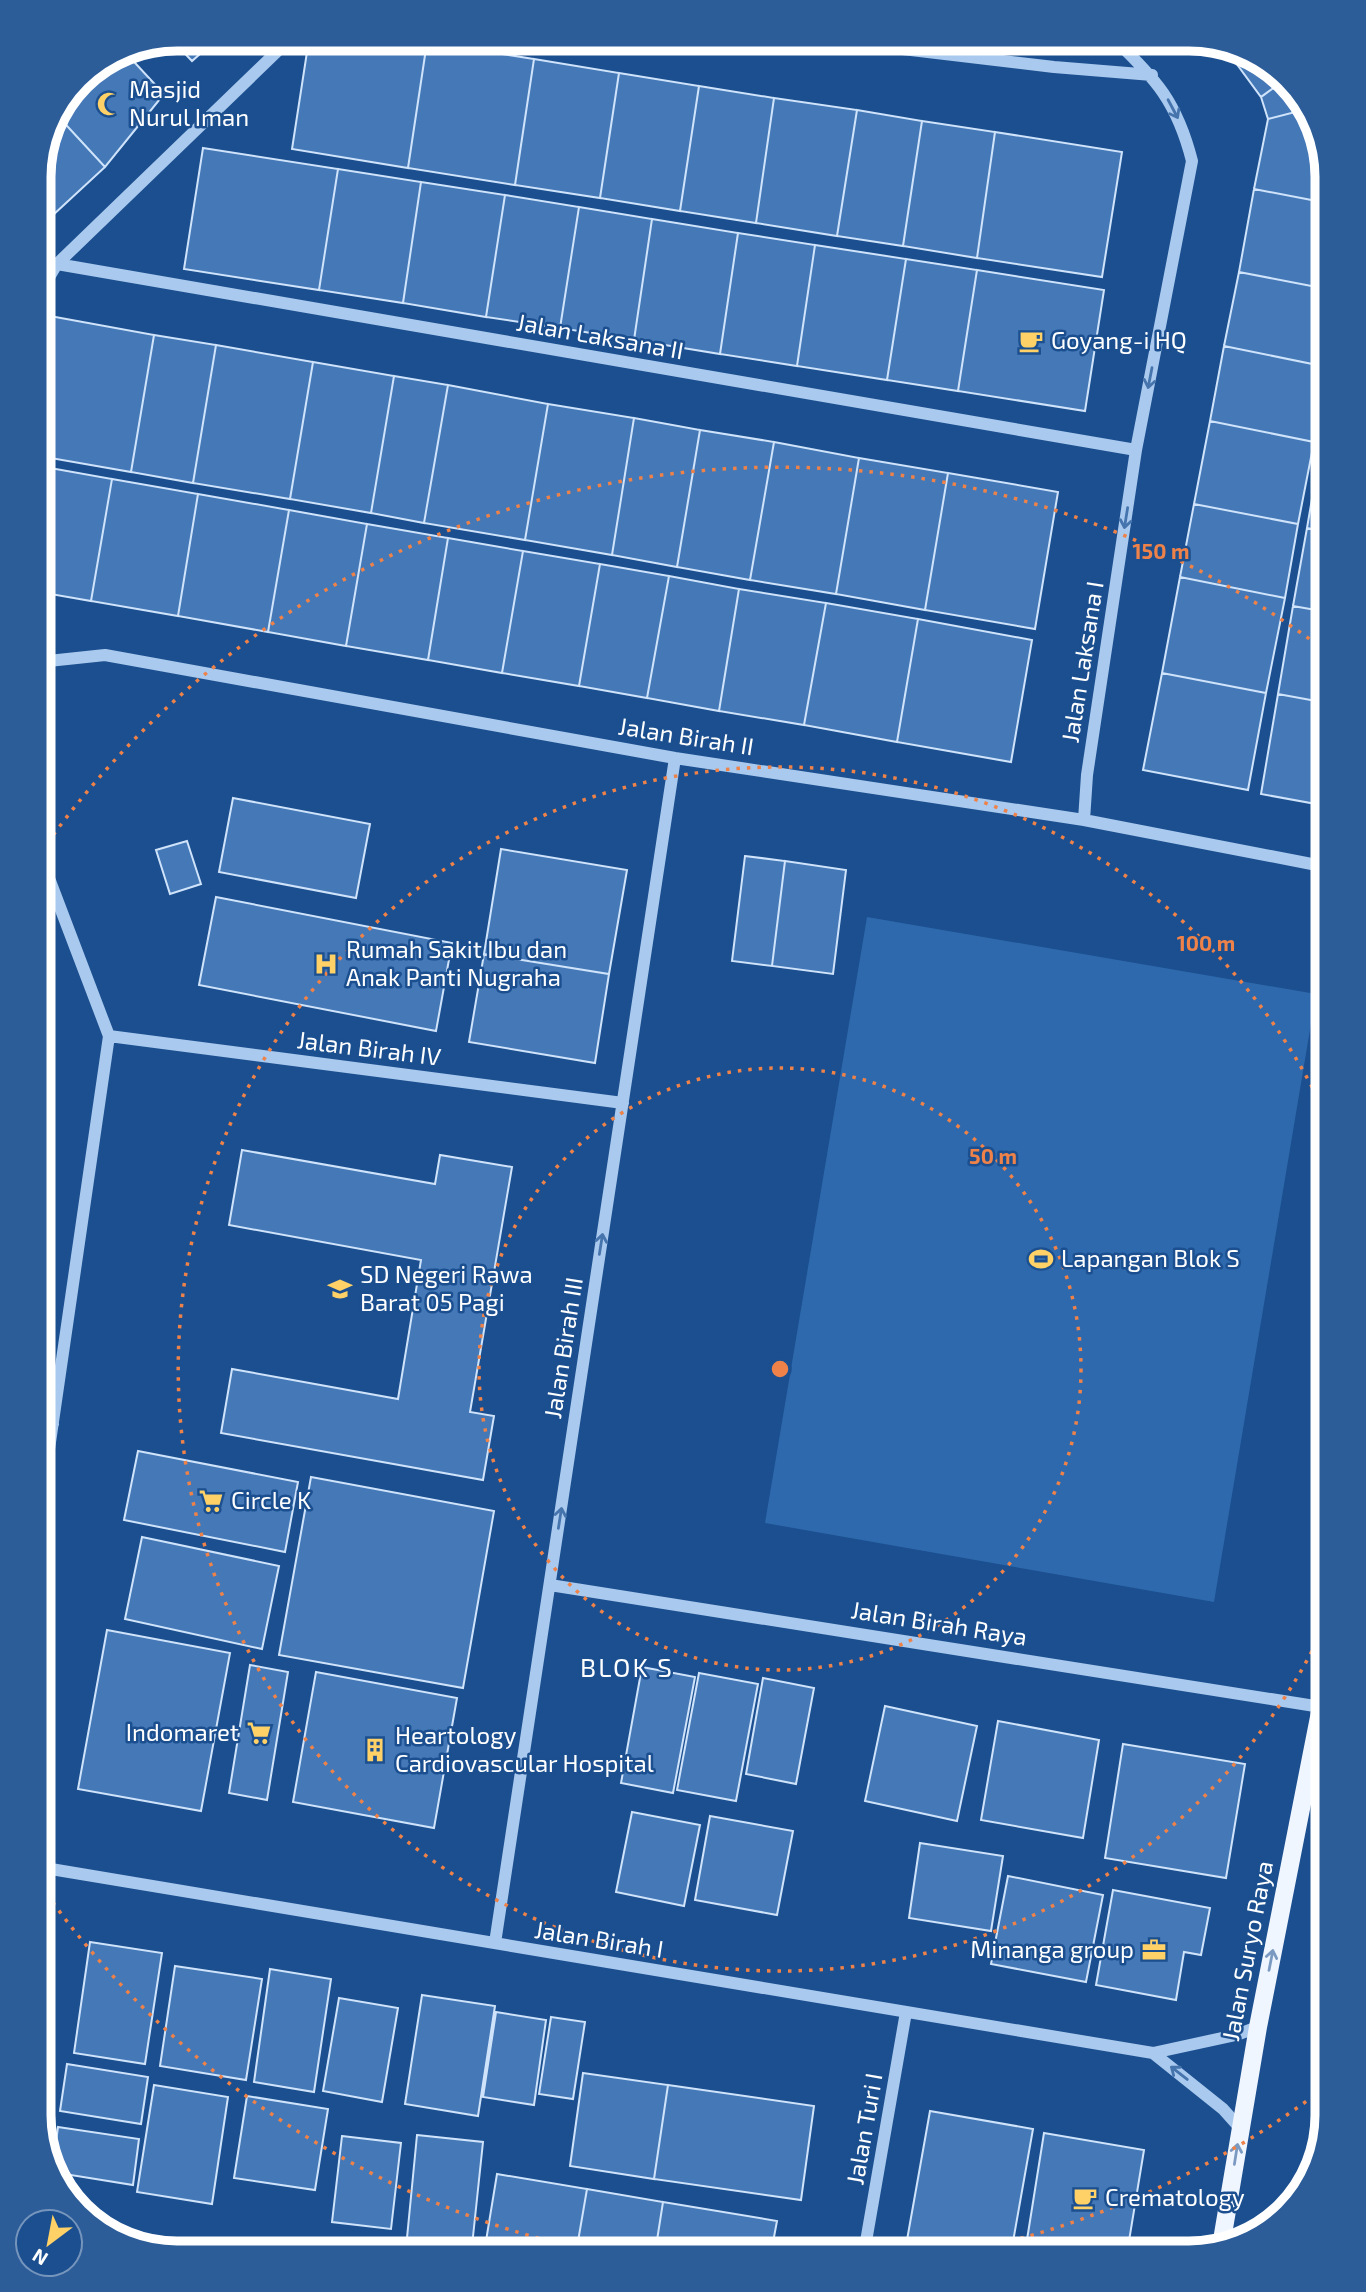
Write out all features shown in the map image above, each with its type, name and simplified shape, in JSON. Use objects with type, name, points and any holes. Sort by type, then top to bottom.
[{"type":"main road","name":"Jalan Suryo Raya","points":[[1222,2237],[1258,2027],[1315,1737]]},
{"type":"street","points":[[51,274],[57,264],[277,51]]},
{"type":"street","points":[[919,51],[1152,75]]},
{"type":"street","name":"Jalan Laksana I","points":[[1084,820],[1087,775],[1136,450],[1192,161],[1185,133],[1170,102],[1152,75],[1127,51]]},
{"type":"street","name":"Jalan Laksana II","points":[[57,264],[1136,450]]},
{"type":"street","name":"Jalan Birah II","points":[[51,661],[105,655],[675,758],[1084,820],[1315,864]]},
{"type":"street","name":"Jalan Birah III","points":[[495,1944],[675,758]]},
{"type":"street","points":[[51,884],[109,1036],[51,1430]]},
{"type":"street","name":"Jalan Birah IV","points":[[109,1036],[623,1103]]},
{"type":"street","name":"Jalan Birah Raya","points":[[550,1585],[1315,1706]]},
{"type":"street","name":"Jalan Birah I","points":[[51,1869],[1153,2053],[1236,2035],[1258,2027]]},
{"type":"street","name":"Jalan Turi I","points":[[866,2241],[906,2012]]},
{"type":"street","name":"Jalan Birah I","points":[[1153,2053],[1223,2109],[1240,2128]]},
{"type":"shaded area","name":"Lapangan Blok S","points":[[867,917],[1315,994],[1214,1602],[765,1523]]},
{"type":"building","points":[[182,51],[203,51],[192,61]]},
{"type":"building","points":[[307,51],[426,51],[408,168],[292,149]]},
{"type":"building","points":[[426,51],[484,51],[534,59],[515,185],[408,168]]},
{"type":"building","name":"Masjid Nurul Iman","points":[[131,59],[164,94],[105,167],[63,122],[77,100],[94,82]]},
{"type":"building","points":[[534,59],[619,73],[600,198],[515,185]]},
{"type":"building","points":[[1233,59],[1259,72],[1276,86],[1261,97]]},
{"type":"building","points":[[619,73],[699,86],[680,211],[600,198]]},
{"type":"building","points":[[699,86],[774,98],[756,223],[680,211]]},
{"type":"building","points":[[1276,86],[1297,112],[1268,119],[1261,97]]},
{"type":"building","points":[[774,98],[857,110],[837,236],[756,223]]},
{"type":"building","points":[[857,110],[922,121],[903,246],[837,236]]},
{"type":"building","points":[[1297,112],[1311,144],[1315,201],[1254,189],[1268,119]]},
{"type":"building","points":[[922,121],[995,132],[977,258],[903,246]]},
{"type":"building","points":[[63,122],[105,167],[53,215],[51,169],[55,144]]},
{"type":"building","points":[[995,132],[1122,152],[1102,277],[977,258]]},
{"type":"building","points":[[203,148],[338,169],[319,290],[184,269]]},
{"type":"building","points":[[338,169],[421,182],[403,303],[319,290]]},
{"type":"building","points":[[421,182],[505,195],[486,317],[403,303]]},
{"type":"building","points":[[1254,189],[1315,201],[1315,287],[1239,272]]},
{"type":"building","points":[[505,195],[579,207],[560,328],[486,317]]},
{"type":"building","points":[[579,207],[652,219],[634,340],[560,328]]},
{"type":"building","points":[[652,219],[738,233],[720,354],[634,340]]},
{"type":"building","points":[[738,233],[815,245],[797,366],[720,354]]},
{"type":"building","points":[[815,245],[906,259],[887,380],[797,366]]},
{"type":"building","points":[[906,259],[977,270],[958,391],[887,380]]},
{"type":"building","name":"Goyang-i HQ","points":[[977,270],[1104,290],[1085,411],[958,391]]},
{"type":"building","points":[[1239,272],[1315,287],[1315,365],[1224,346]]},
{"type":"building","points":[[51,316],[154,335],[131,472],[51,458]]},
{"type":"building","points":[[154,335],[216,345],[193,483],[131,472]]},
{"type":"building","points":[[216,345],[313,362],[290,499],[193,483]]},
{"type":"building","points":[[1224,346],[1315,365],[1314,442],[1210,421]]},
{"type":"building","points":[[313,362],[394,376],[371,513],[290,499]]},
{"type":"building","points":[[394,376],[448,385],[424,523],[371,513]]},
{"type":"building","points":[[448,385],[548,404],[525,540],[424,523]]},
{"type":"building","points":[[548,404],[634,418],[612,555],[525,540]]},
{"type":"building","points":[[634,418],[700,430],[677,567],[612,555]]},
{"type":"building","points":[[1210,421],[1314,442],[1298,524],[1194,504]]},
{"type":"building","points":[[700,430],[774,442],[750,580],[677,567]]},
{"type":"building","points":[[774,442],[859,458],[836,594],[750,580]]},
{"type":"building","points":[[859,458],[948,473],[925,610],[836,594]]},
{"type":"building","points":[[51,468],[112,479],[91,601],[51,594]]},
{"type":"building","points":[[948,473],[1058,492],[1035,629],[925,610]]},
{"type":"building","points":[[112,479],[198,494],[178,616],[91,601]]},
{"type":"building","points":[[1315,481],[1315,530],[1307,528]]},
{"type":"building","points":[[198,494],[289,510],[268,632],[178,616]]},
{"type":"building","points":[[1194,504],[1298,524],[1285,598],[1180,577]]},
{"type":"building","points":[[289,510],[367,524],[346,646],[268,632]]},
{"type":"building","points":[[367,524],[448,538],[428,660],[346,646]]},
{"type":"building","points":[[1307,528],[1315,530],[1315,610],[1293,606]]},
{"type":"building","points":[[448,538],[523,551],[502,673],[428,660]]},
{"type":"building","points":[[523,551],[600,564],[579,686],[502,673]]},
{"type":"building","points":[[600,564],[669,576],[647,698],[579,686]]},
{"type":"building","points":[[669,576],[739,589],[719,711],[647,698]]},
{"type":"building","points":[[1180,577],[1285,598],[1266,693],[1162,673]]},
{"type":"building","points":[[739,589],[826,603],[804,725],[719,711]]},
{"type":"building","points":[[826,603],[918,619],[897,742],[804,725]]},
{"type":"building","points":[[1293,606],[1315,610],[1315,701],[1278,694]]},
{"type":"building","points":[[918,619],[1032,640],[1011,762],[897,742]]},
{"type":"building","points":[[1162,673],[1266,693],[1248,790],[1143,770]]},
{"type":"building","points":[[1278,694],[1315,701],[1315,804],[1261,794]]},
{"type":"building","points":[[233,798],[370,824],[356,898],[219,872]]},
{"type":"building","points":[[187,841],[201,884],[170,894],[156,850]]},
{"type":"building","points":[[501,849],[627,870],[609,974],[484,954]]},
{"type":"building","points":[[745,856],[785,861],[772,966],[732,961]]},
{"type":"building","points":[[785,861],[846,870],[833,974],[772,966]]},
{"type":"building","name":"Rumah Sakit Ibu dan Anak Panti Nugraha","points":[[216,897],[452,943],[436,1031],[199,985]]},
{"type":"building","points":[[484,954],[609,974],[595,1063],[469,1042]]},
{"type":"building","points":[[242,1150],[435,1184],[440,1155],[512,1167],[470,1412],[494,1416],[483,1480],[221,1433],[232,1369],[398,1399],[421,1260],[229,1225]]},
{"type":"building","name":"Circle K","points":[[138,1451],[298,1482],[285,1552],[124,1520]]},
{"type":"building","points":[[311,1477],[494,1511],[463,1688],[279,1655]]},
{"type":"building","points":[[142,1537],[279,1566],[262,1649],[125,1619]]},
{"type":"building","points":[[107,1630],[230,1653],[201,1811],[78,1789]]},
{"type":"building","name":"Indomaret","points":[[250,1665],[288,1672],[267,1800],[229,1793]]},
{"type":"building","points":[[642,1667],[695,1677],[673,1793],[621,1783]]},
{"type":"building","name":"Heartology Cardiovascular Hospital","points":[[316,1672],[457,1698],[434,1828],[293,1802]]},
{"type":"building","points":[[699,1673],[758,1684],[736,1801],[677,1790]]},
{"type":"building","points":[[763,1678],[814,1688],[796,1784],[746,1774]]},
{"type":"building","points":[[885,1706],[977,1726],[957,1821],[865,1801]]},
{"type":"building","points":[[998,1721],[1099,1740],[1083,1838],[981,1820]]},
{"type":"building","points":[[1123,1744],[1245,1764],[1226,1878],[1105,1858]]},
{"type":"building","points":[[632,1812],[700,1825],[684,1906],[616,1892]]},
{"type":"building","points":[[710,1816],[793,1831],[777,1915],[695,1900]]},
{"type":"building","points":[[920,1843],[1003,1856],[991,1931],[909,1918]]},
{"type":"building","points":[[1008,1876],[1103,1895],[1086,1982],[991,1964]]},
{"type":"building","points":[[1113,1890],[1210,1908],[1201,1955],[1184,1952],[1176,2000],[1096,1985]]},
{"type":"building","points":[[90,1942],[162,1953],[145,2064],[74,2053]]},
{"type":"building","points":[[175,1966],[262,1979],[246,2080],[160,2066]]},
{"type":"building","points":[[270,1969],[331,1979],[314,2092],[254,2082]]},
{"type":"building","points":[[422,1995],[495,2006],[478,2116],[405,2104]]},
{"type":"building","points":[[339,1998],[398,2008],[382,2102],[323,2091]]},
{"type":"building","points":[[496,2012],[546,2020],[534,2105],[483,2097]]},
{"type":"building","points":[[551,2017],[585,2022],[573,2099],[539,2094]]},
{"type":"building","points":[[67,2064],[148,2077],[141,2124],[60,2111]]},
{"type":"building","points":[[583,2073],[668,2085],[654,2179],[570,2166]]},
{"type":"building","points":[[154,2085],[228,2097],[212,2204],[137,2192]]},
{"type":"building","points":[[668,2085],[814,2106],[801,2200],[654,2179]]},
{"type":"building","points":[[247,2096],[328,2109],[315,2190],[234,2178]]},
{"type":"building","points":[[930,2111],[1033,2129],[1013,2241],[907,2240]]},
{"type":"building","points":[[58,2127],[139,2139],[133,2185],[66,2174],[55,2148]]},
{"type":"building","name":"Crematology","points":[[1044,2133],[1144,2150],[1129,2241],[1027,2241]]},
{"type":"building","points":[[417,2135],[483,2142],[473,2241],[407,2238]]},
{"type":"building","points":[[342,2136],[401,2143],[391,2229],[332,2222]]},
{"type":"building","points":[[497,2174],[587,2189],[578,2241],[486,2241]]},
{"type":"building","points":[[587,2189],[663,2202],[657,2241],[578,2241]]},
{"type":"building","points":[[663,2202],[777,2221],[773,2241],[657,2241]]},
{"type":"place","name":"Masjid Nurul Iman","points":[[109,104]]},
{"type":"place","name":"Goyang-i HQ","points":[[1031,341]]},
{"type":"place","name":"Rumah Sakit Ibu dan Anak Panti Nugraha","points":[[326,964]]},
{"type":"place","name":"Lapangan Blok S","points":[[1041,1259]]},
{"type":"place","name":"SD Negeri Rawa Barat 05 Pagi","points":[[340,1289]]},
{"type":"place","name":"Circle K","points":[[211,1501]]},
{"type":"place","name":"Indomaret","points":[[259,1733]]},
{"type":"place","name":"Heartology Cardiovascular Hospital","points":[[375,1750]]},
{"type":"place","name":"Minanga group","points":[[1154,1950]]},
{"type":"place","name":"Crematology","points":[[1085,2198]]},
{"type":"district","name":"BLOK S","points":[[627,1668]]}]
